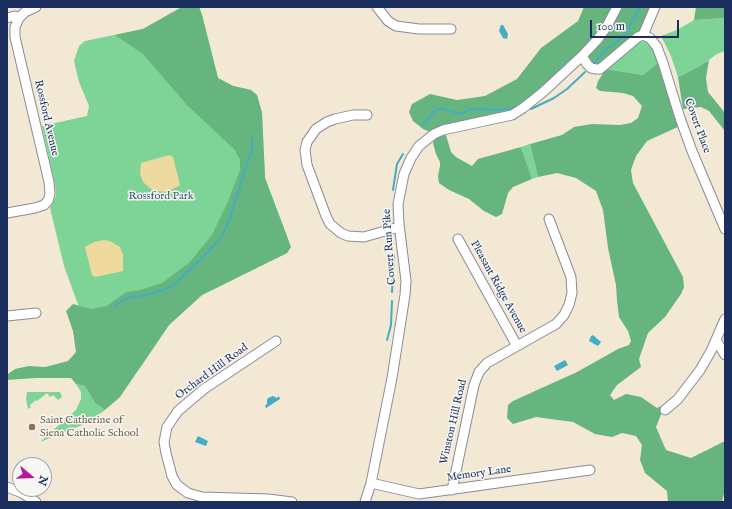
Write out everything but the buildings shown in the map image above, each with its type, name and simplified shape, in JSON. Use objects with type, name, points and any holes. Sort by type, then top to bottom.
[{"type":"street","points":[[7,18],[15,16],[19,18],[25,12],[36,7]]},
{"type":"street","points":[[377,7],[388,21],[396,26],[408,28],[451,29]]},
{"type":"street","name":"Covert Run Pike","points":[[365,502],[371,483],[392,378],[405,295],[406,281],[399,227],[398,204],[404,174],[411,158],[424,141],[443,130],[499,118],[518,112],[582,56],[598,39],[617,7]]},
{"type":"street","points":[[582,56],[591,68],[600,69],[638,37],[643,36],[655,7]]},
{"type":"street","name":"Rossford Avenue","points":[[7,213],[44,206],[48,201],[50,194],[49,182],[15,37],[15,27],[19,18]]},
{"type":"street","name":"Covert Place","points":[[643,36],[650,38],[657,48],[692,151],[725,229]]},
{"type":"street","points":[[367,116],[353,115],[335,119],[316,128],[307,142],[305,150],[307,165],[330,224],[341,233],[348,236],[364,237],[399,227]]},
{"type":"street","name":"Winston Hill Road","points":[[452,490],[479,372],[487,363],[556,324],[564,315],[571,298],[572,285],[570,272],[548,219]]},
{"type":"street","name":"Pleasant Ridge Avenue","points":[[458,239],[517,346]]},
{"type":"street","points":[[7,316],[36,313]]},
{"type":"street","points":[[665,410],[678,399],[700,370],[725,319]]},
{"type":"street","points":[[716,340],[725,355]]},
{"type":"street","name":"Orchard Hill Road","points":[[276,341],[194,397],[175,416],[167,427],[164,442],[173,479],[188,493],[197,496],[230,500],[268,499],[292,502]]},
{"type":"street","name":"Memory Lane","points":[[371,483],[419,494],[590,470]]},
{"type":"street","points":[[7,488],[22,493],[36,502]]},
{"type":"green space","name":"Rossford Park","points":[[182,7],[199,7],[218,78],[233,86],[251,90],[257,95],[262,113],[265,178],[291,247],[287,253],[202,295],[169,325],[140,368],[84,321],[64,266],[50,208],[56,196],[55,184],[42,126],[87,116],[89,106],[79,82],[74,61],[79,46],[85,41],[143,29]]},
{"type":"green space","points":[[182,7],[199,7],[218,78],[233,86],[251,90],[257,95],[262,113],[265,178],[291,247],[287,253],[202,295],[169,325],[120,397],[105,410],[95,403],[85,386],[76,384],[71,378],[7,380],[8,374],[15,369],[29,366],[45,367],[68,361],[76,352],[73,331],[66,311],[73,304],[91,309],[107,306],[126,292],[140,290],[162,283],[190,262],[212,235],[227,204],[240,170],[240,160],[235,150],[187,105],[143,54],[115,35],[143,29]]},
{"type":"green space","points":[[584,7],[613,7],[608,19],[594,37],[554,77],[511,112],[440,126],[430,132],[423,129],[413,121],[409,112],[412,104],[430,94],[457,100],[485,96],[517,79],[541,48],[578,21]]},
{"type":"green space","points":[[620,7],[650,7],[639,34],[600,65],[593,64],[588,56]]},
{"type":"green space","points":[[696,7],[725,7],[725,18],[694,20]]},
{"type":"green space","points":[[725,18],[725,51],[717,54],[700,66],[678,77],[671,56],[661,36],[677,30],[694,20]]},
{"type":"green space","points":[[644,41],[652,47],[659,62],[643,75],[606,69],[639,42]]},
{"type":"green space","points":[[709,60],[706,78],[708,92],[725,113],[725,131],[709,111],[701,107],[683,109],[678,77]]},
{"type":"green space","points":[[659,62],[680,126],[647,141],[636,156],[631,170],[633,183],[683,277],[684,287],[681,294],[665,317],[648,333],[639,359],[641,367],[617,385],[610,395],[614,400],[626,394],[641,397],[657,408],[661,406],[662,412],[656,427],[666,450],[691,458],[725,441],[725,489],[722,502],[668,502],[667,491],[645,473],[640,460],[642,445],[636,436],[622,433],[612,437],[595,434],[573,422],[536,417],[513,424],[507,418],[508,405],[513,401],[577,372],[618,349],[629,345],[631,341],[628,331],[619,317],[616,285],[608,248],[603,210],[596,191],[576,178],[557,173],[538,177],[530,144],[562,135],[574,127],[592,124],[620,125],[631,123],[638,118],[642,106],[633,96],[623,93],[600,91],[596,88],[598,81],[606,69],[643,75]]},
{"type":"green space","points":[[446,135],[451,152],[456,157],[472,166],[478,159],[521,147],[532,179],[513,187],[508,193],[502,214],[496,217],[484,211],[469,199],[449,190],[439,183],[438,176],[440,162],[433,143],[435,138]]},
{"type":"green space","points":[[530,144],[538,177],[532,179],[521,147]]},
{"type":"green space","points":[[76,384],[85,386],[95,403],[105,410],[87,423],[40,442],[76,410],[81,399],[81,392]]},
{"type":"green space","points":[[27,392],[60,392],[62,397],[58,400],[53,395],[50,397],[47,393],[30,405],[31,407],[28,409],[26,399]]},
{"type":"sand","points":[[169,155],[173,157],[180,185],[164,192],[152,190],[143,182],[140,174],[141,163]]},
{"type":"sand","points":[[104,240],[110,241],[120,247],[123,255],[123,271],[95,277],[92,275],[85,247],[94,242]]},
{"type":"water","points":[[501,25],[503,25],[508,34],[507,39],[503,38],[499,31]]},
{"type":"water","points":[[593,335],[601,342],[598,346],[589,341]]},
{"type":"water","points":[[565,360],[568,365],[557,371],[554,366]]},
{"type":"water","points":[[273,396],[277,398],[279,396],[280,399],[266,408],[265,406],[268,398]]},
{"type":"water","points":[[198,436],[208,441],[206,446],[195,442]]},
{"type":"waterway","points":[[594,63],[606,49],[622,38],[640,7]]},
{"type":"waterway","points":[[531,109],[554,98],[567,89],[585,72]]},
{"type":"waterway","points":[[423,125],[435,111],[441,108],[460,114],[471,109],[501,110],[515,107]]},
{"type":"waterway","points":[[115,306],[124,299],[154,293],[169,288],[211,249],[223,234],[230,217],[252,149],[252,136]]},
{"type":"waterway","points":[[393,190],[397,164],[403,154]]},
{"type":"waterway","points":[[392,292],[394,255]]},
{"type":"waterway","points":[[387,340],[391,325],[392,301]]},
{"type":"place","name":"Saint Catherine of Siena Catholic School","points":[[32,427]]}]
